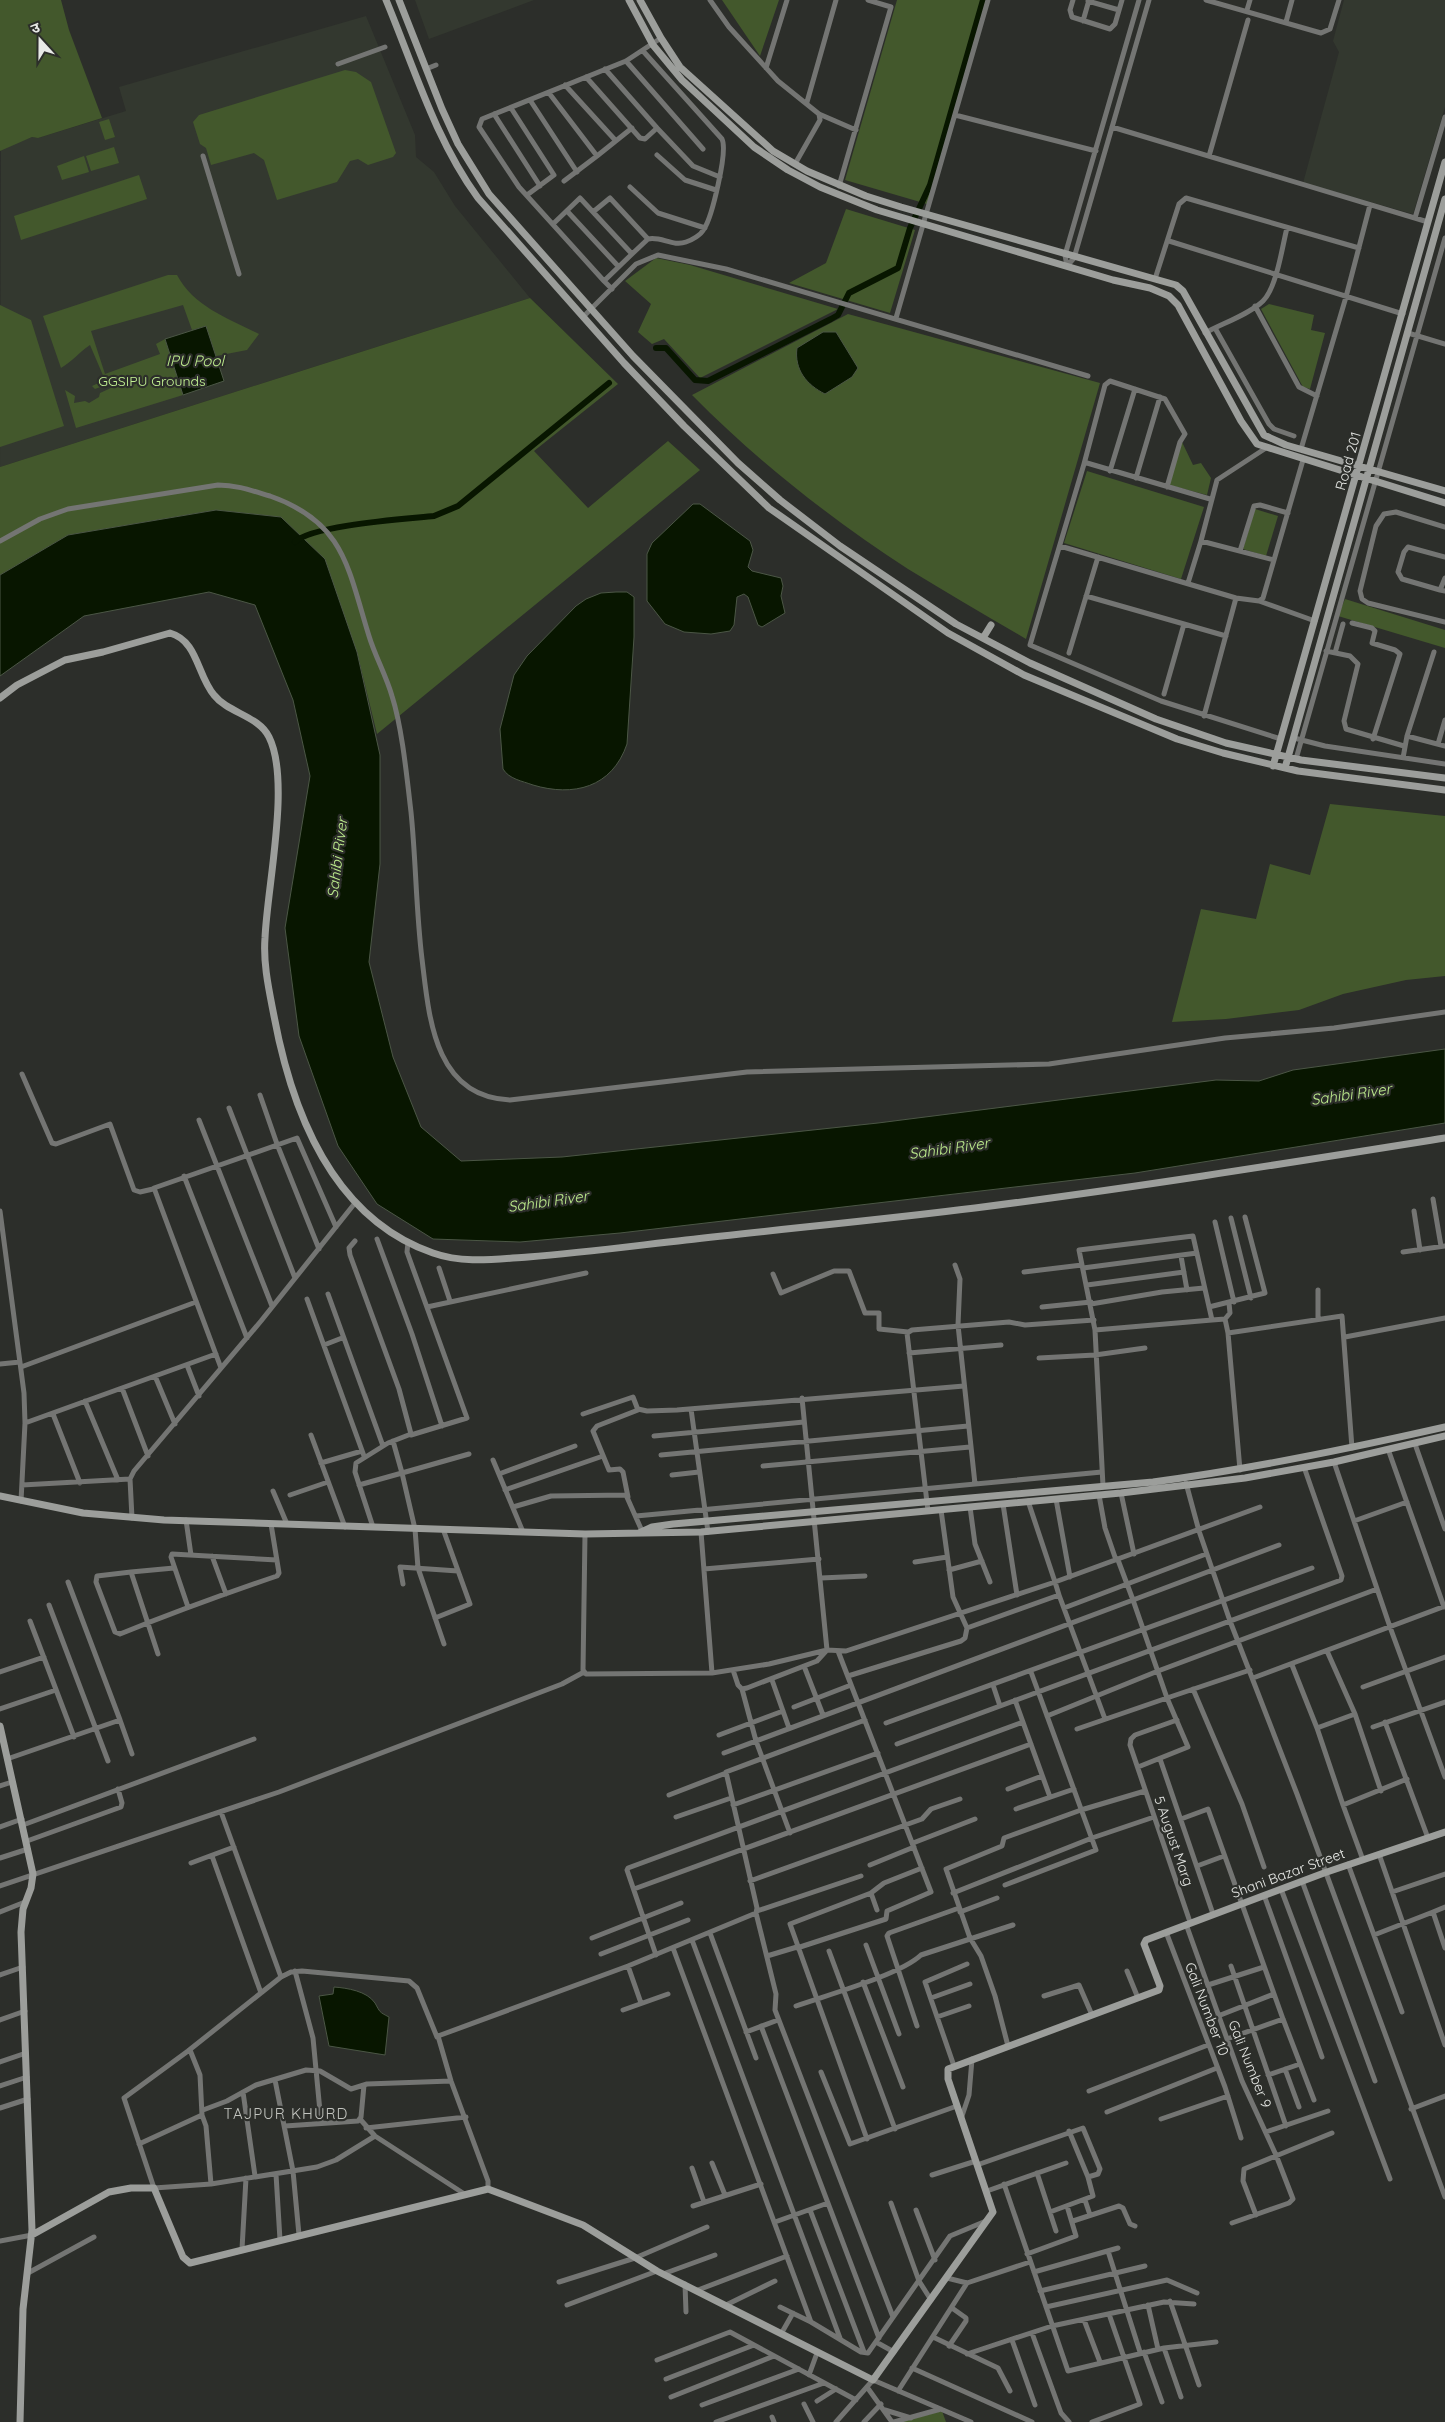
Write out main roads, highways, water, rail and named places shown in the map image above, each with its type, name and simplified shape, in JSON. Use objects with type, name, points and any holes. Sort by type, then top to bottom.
[{"type":"water","name":"IPU Pool","points":[[206,326],[224,381],[183,395],[165,339]]},
{"type":"water","points":[[823,332],[836,332],[858,368],[852,377],[825,394],[803,376],[797,356],[797,348]]},
{"type":"water","points":[[693,504],[700,504],[750,541],[753,550],[748,567],[752,571],[781,578],[783,586],[781,596],[785,613],[762,627],[758,625],[748,597],[744,594],[737,597],[734,625],[730,631],[711,634],[684,632],[665,624],[647,601],[647,554],[652,543]]},
{"type":"water","name":"Sahibi River","points":[[216,510],[281,517],[325,559],[357,652],[380,755],[380,864],[369,962],[393,1057],[421,1127],[461,1161],[562,1157],[878,1123],[1216,1080],[1259,1081],[1293,1070],[1445,1049],[1445,1123],[1135,1173],[620,1233],[520,1242],[433,1239],[377,1204],[338,1146],[299,1036],[285,928],[310,776],[293,700],[255,605],[209,592],[84,616],[0,676],[0,575],[68,535]]},
{"type":"water","points":[[627,592],[634,597],[634,637],[627,744],[620,759],[612,771],[601,779],[589,786],[576,789],[548,788],[533,785],[512,777],[503,769],[500,729],[514,675],[527,656],[576,606],[586,599],[601,593]]},
{"type":"water","points":[[334,1987],[351,1989],[362,1993],[375,2003],[383,2014],[389,2017],[385,2055],[329,2046],[319,1996],[333,1994]]},
{"type":"waterway","points":[[656,348],[666,348],[695,380],[708,381],[838,315],[849,293],[898,268],[910,228],[930,185],[983,0]]},
{"type":"waterway","points":[[295,542],[320,531],[382,521],[434,516],[458,506],[609,383]]},
{"type":"district","name":"TAJPUR KHURD","points":[[286,2113]]},
{"type":"park label","name":"GGSIPU Grounds","points":[[152,381]]}]
